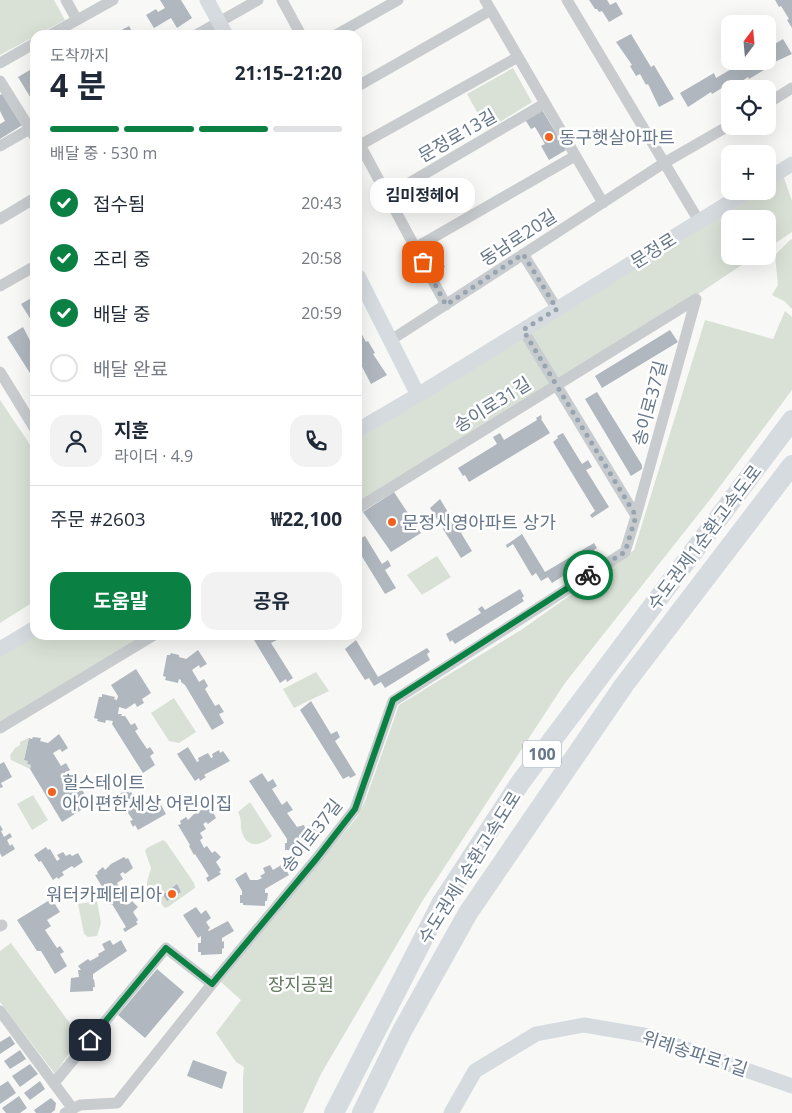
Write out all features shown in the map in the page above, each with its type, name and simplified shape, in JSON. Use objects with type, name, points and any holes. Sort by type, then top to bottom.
[{"type":"highway","name":"수도권제1순환고속도로","points":[[334,1113],[441,904],[520,784],[792,420]]},
{"type":"highway","name":"수도권제1순환고속도로","points":[[362,1113],[402,1031],[468,913],[624,685],[792,465]]},
{"type":"street","points":[[66,0],[77,20]]},
{"type":"street","points":[[59,30],[114,0]]},
{"type":"street","points":[[207,0],[222,28],[258,0]]},
{"type":"street","points":[[282,0],[298,30]]},
{"type":"street","points":[[345,30],[398,0]]},
{"type":"street","points":[[566,0],[699,221]]},
{"type":"street","points":[[362,84],[488,5],[602,203]]},
{"type":"street","points":[[0,63],[30,46]]},
{"type":"street","points":[[362,141],[518,57]]},
{"type":"street","points":[[0,81],[30,126]]},
{"type":"street","points":[[776,97],[792,88]]},
{"type":"street","name":"문정로13길","points":[[387,196],[544,104]]},
{"type":"street","name":"동남로20길","points":[[391,340],[664,163],[721,129]]},
{"type":"street","points":[[0,146],[30,132]]},
{"type":"street","points":[[362,149],[446,305]]},
{"type":"street","points":[[415,248],[575,156]]},
{"type":"street","points":[[776,174],[792,164]]},
{"type":"street","name":"문정로","points":[[362,428],[733,200]]},
{"type":"street","points":[[0,219],[30,201]]},
{"type":"street","points":[[523,254],[557,309]]},
{"type":"street","points":[[0,286],[30,269]]},
{"type":"street","points":[[362,284],[418,395]]},
{"type":"street","name":"송이로31길","points":[[362,506],[696,299]]},
{"type":"street","name":"송이로37길","points":[[69,1111],[80,1105],[117,1104],[212,984],[317,858],[355,809],[393,700],[625,552],[696,299]]},
{"type":"street","points":[[523,330],[555,386],[636,516]]},
{"type":"street","points":[[0,372],[30,421]]},
{"type":"street","points":[[0,649],[30,631]]},
{"type":"street","points":[[0,728],[146,640]]},
{"type":"street","points":[[54,1083],[166,948],[212,984]]},
{"type":"street","points":[[0,1011],[54,1083],[69,1111]]},
{"type":"street","name":"위례송파로1길","points":[[451,1113],[475,1072],[536,1034],[584,1025],[649,1036],[792,1086]]},
{"type":"green space","points":[[0,0],[54,0],[65,20],[46,30],[30,30],[30,39],[0,55]]},
{"type":"green space","points":[[513,68],[532,102],[487,130],[467,94]]},
{"type":"green space","points":[[783,175],[792,201],[792,232],[776,243],[776,210],[725,210],[741,200],[776,200],[776,179]]},
{"type":"green space","points":[[721,212],[721,265],[742,265],[694,297],[362,503],[362,433]]},
{"type":"green space","points":[[792,240],[792,309],[784,301],[772,295],[778,285],[776,254]]},
{"type":"green space","name":"장지공원","points":[[785,311],[792,317],[792,390],[712,497],[565,683],[423,900],[321,1074],[303,1113],[243,1113],[244,1067],[236,1062],[216,1033],[241,1000],[221,982],[357,817],[365,801],[399,705],[521,630],[634,550],[705,320],[773,339]]},
{"type":"green space","points":[[0,400],[30,445],[30,604],[0,623]]},
{"type":"green space","points":[[437,556],[451,577],[422,595],[407,575]]},
{"type":"green space","points":[[30,637],[30,640],[137,640],[140,644],[0,728],[0,649]]},
{"type":"green space","points":[[316,672],[329,691],[294,708],[283,689]]},
{"type":"green space","points":[[174,698],[196,732],[179,743],[169,741],[151,713]]},
{"type":"green space","points":[[29,738],[24,759],[28,761],[27,764],[31,765],[30,769],[11,760],[10,755],[20,745],[20,742]]},
{"type":"green space","points":[[33,795],[48,820],[32,830],[17,804]]},
{"type":"green space","points":[[250,802],[272,836],[265,842],[252,844],[242,832],[238,812]]},
{"type":"green space","points":[[163,840],[194,883],[195,888],[165,908],[147,888],[151,868],[145,851],[147,848]]},
{"type":"green space","points":[[97,901],[101,923],[97,936],[88,937],[84,934],[78,904]]},
{"type":"green space","points":[[11,943],[80,1037],[55,1074],[0,1002],[0,951]]},
{"type":"building","points":[[160,0],[181,0],[192,18],[177,28],[171,18],[154,28],[146,15],[156,9],[158,12],[165,8]]},
{"type":"building","points":[[589,0],[607,0],[610,5],[616,2],[623,14],[609,22],[602,11],[599,12],[595,9]]},
{"type":"building","points":[[775,0],[792,0],[792,28],[787,20],[789,19]]},
{"type":"building","points":[[129,26],[131,30],[122,30]]},
{"type":"building","points":[[631,34],[651,67],[654,65],[674,99],[659,107],[648,84],[646,85],[640,74],[636,76],[630,66],[632,65],[616,42]]},
{"type":"building","points":[[783,39],[792,54],[776,61],[776,43]]},
{"type":"building","points":[[30,70],[30,97],[18,77]]},
{"type":"building","points":[[730,70],[764,70],[749,79],[748,77],[743,80],[721,80],[721,89],[712,94],[711,92],[688,107],[680,93],[714,73],[716,78]]},
{"type":"building","points":[[4,93],[24,124],[0,139],[0,124],[5,121],[0,111],[0,95]]},
{"type":"building","name":"동구햇살아파트","points":[[541,108],[566,150],[549,160],[541,146],[545,144],[535,127],[531,129],[524,118]]},
{"type":"building","points":[[432,242],[445,267],[433,273],[422,249]]},
{"type":"building","points":[[30,299],[30,318],[21,304]]},
{"type":"building","points":[[23,327],[30,340],[30,373],[7,337]]},
{"type":"building","points":[[670,330],[678,342],[602,388],[595,376]]},
{"type":"building","points":[[362,335],[366,342],[368,341],[375,353],[373,354],[387,375],[371,384],[362,367]]},
{"type":"building","points":[[597,392],[642,465],[642,469],[631,476],[585,399]]},
{"type":"building","points":[[541,415],[541,419],[550,433],[469,482],[465,475],[463,476],[458,468],[497,444],[493,437],[500,433],[504,440],[537,420],[536,418]]},
{"type":"building","points":[[563,433],[582,464],[588,460],[592,467],[586,470],[609,507],[592,518],[590,515],[595,511],[553,442],[558,438],[557,436]]},
{"type":"building","name":"문정시영아파트 상가","points":[[394,492],[421,533],[391,552],[363,512]]},
{"type":"building","points":[[440,499],[457,527],[463,523],[467,530],[461,533],[472,551],[461,558],[430,508]]},
{"type":"building","points":[[522,534],[545,572],[594,543],[597,548],[594,550],[597,555],[552,583],[548,577],[541,581],[536,573],[532,576],[513,544],[507,548],[506,545]]},
{"type":"building","points":[[365,536],[382,564],[388,560],[391,566],[385,570],[396,588],[385,594],[362,557],[362,538]]},
{"type":"building","points":[[520,589],[524,596],[522,598],[524,601],[455,644],[452,640],[450,642],[446,634],[481,613],[478,609],[482,606],[485,610]]},
{"type":"building","points":[[254,640],[277,640],[271,643],[293,678],[287,682],[286,679],[280,683]]},
{"type":"building","points":[[356,640],[378,677],[427,648],[430,652],[427,654],[430,660],[385,688],[381,682],[374,686],[369,678],[365,680],[345,649]]},
{"type":"building","points":[[198,650],[207,664],[200,668],[199,665],[192,670],[199,682],[204,679],[208,686],[205,689],[215,706],[219,704],[224,712],[219,714],[224,723],[212,730],[181,680],[179,679],[178,683],[165,680],[166,677],[163,676],[167,655],[171,653],[186,659]]},
{"type":"building","points":[[136,669],[151,693],[142,699],[144,703],[137,707],[135,703],[126,709],[119,707],[118,714],[125,716],[131,725],[135,723],[138,729],[135,731],[147,749],[150,747],[154,753],[150,756],[155,765],[143,773],[112,724],[113,721],[106,720],[105,723],[94,718],[99,697],[102,697],[102,694],[115,697],[114,699],[117,700],[118,696],[111,685]]},
{"type":"building","points":[[311,701],[331,734],[337,731],[340,737],[335,741],[356,775],[343,779],[300,710]]},
{"type":"building","points":[[59,734],[68,748],[62,752],[60,749],[53,753],[61,766],[66,763],[70,770],[66,773],[77,790],[81,788],[85,795],[81,798],[86,807],[62,822],[30,769],[31,765],[27,764],[28,761],[24,760],[29,738],[41,738],[40,741],[48,743]]},
{"type":"building","points":[[188,747],[197,762],[199,761],[198,758],[208,753],[211,758],[213,757],[212,754],[219,750],[220,753],[223,751],[230,761],[204,775],[206,777],[200,781],[199,778],[195,781],[177,754]]},
{"type":"building","points":[[4,762],[12,777],[1,783],[3,787],[0,788],[0,764]]},
{"type":"building","points":[[262,773],[268,782],[273,779],[277,786],[272,789],[282,805],[287,801],[293,810],[287,813],[297,827],[304,825],[305,828],[317,820],[323,831],[309,838],[311,849],[309,849],[309,852],[290,853],[290,850],[285,850],[287,839],[249,781]]},
{"type":"building","points":[[127,790],[135,798],[133,801],[135,802],[140,799],[146,808],[145,812],[160,803],[166,814],[138,830],[135,825],[133,827],[130,821],[133,820],[116,796]]},
{"type":"building","points":[[207,807],[211,808],[216,818],[208,824],[206,822],[203,824],[206,829],[200,833],[203,838],[200,840],[204,848],[207,846],[212,853],[215,851],[221,857],[216,862],[221,870],[219,872],[221,874],[208,882],[206,878],[209,876],[194,855],[178,825],[186,817],[188,820],[194,814]]},
{"type":"building","points":[[0,825],[4,837],[10,833],[12,837],[7,840],[10,846],[12,844],[15,849],[2,857],[0,853]]},
{"type":"building","points":[[46,847],[48,850],[50,849],[57,861],[60,859],[57,855],[63,852],[66,856],[78,853],[83,862],[74,868],[72,866],[62,872],[64,875],[53,880],[41,861],[39,862],[34,855]]},
{"type":"building","points":[[124,857],[128,858],[133,868],[125,874],[123,872],[120,874],[123,879],[117,883],[120,889],[117,890],[121,898],[124,897],[129,904],[132,901],[138,907],[133,912],[138,920],[136,922],[138,924],[125,932],[123,929],[126,927],[112,904],[110,905],[106,897],[107,895],[95,875],[103,867],[105,870],[111,864]]},
{"type":"building","points":[[283,864],[289,875],[265,889],[265,893],[268,893],[265,906],[243,905],[243,903],[240,903],[242,891],[235,879],[246,872],[250,880],[258,880],[265,873],[263,868],[270,865],[273,870]]},
{"type":"building","name":"워터카페테리아","points":[[177,884],[181,892],[167,901],[163,895]]},
{"type":"building","points":[[48,901],[50,903],[53,901],[60,912],[47,920],[51,926],[45,930],[57,948],[60,946],[64,952],[60,954],[67,966],[55,974],[41,951],[37,951],[17,920]]},
{"type":"building","points":[[196,907],[201,914],[206,910],[211,918],[206,922],[210,928],[209,931],[228,921],[234,931],[222,938],[224,948],[222,949],[222,954],[201,955],[201,952],[198,952],[198,943],[201,943],[201,936],[198,938],[183,915]]},
{"type":"building","points":[[110,940],[113,945],[121,940],[127,951],[93,974],[95,987],[93,987],[93,991],[70,992],[71,978],[79,977],[78,970],[81,970],[78,966],[88,959],[90,961],[99,956],[98,954],[105,950],[102,944]]},
{"type":"building","points":[[157,969],[184,992],[145,1038],[118,1015]]},
{"type":"building","points":[[10,1036],[15,1044],[0,1054],[0,1042]]},
{"type":"building","points":[[20,1050],[26,1059],[10,1069],[4,1061]]},
{"type":"building","points":[[193,1060],[227,1072],[222,1089],[187,1076]]},
{"type":"building","points":[[30,1064],[38,1074],[20,1087],[12,1076]]},
{"type":"building","points":[[8,1081],[16,1093],[0,1104],[0,1086]]},
{"type":"building","points":[[40,1081],[45,1089],[30,1100],[24,1093]]},
{"type":"building","points":[[19,1096],[27,1108],[20,1113],[6,1113],[2,1108]]},
{"type":"building","points":[[51,1098],[56,1103],[55,1110],[51,1113],[36,1113],[34,1110]]},
{"type":"way so far","points":[[423,262],[446,305],[523,254],[557,309],[523,330],[555,386],[636,516],[625,552],[588,575]]},
{"type":"place","name":"동구햇살아파트","points":[[549,137]]},
{"type":"place","name":"김미정헤어","points":[[423,262]]},
{"type":"place","name":"문정시영아파트 상가","points":[[392,522]]},
{"type":"place","name":"힐스테이트 아이편한세상 어린이집","points":[[52,792]]},
{"type":"place","name":"워터카페테리아","points":[[172,894]]},
{"type":"route","points":[[90,1040],[166,948],[212,984],[317,858],[355,809],[393,700],[588,575]]}]
